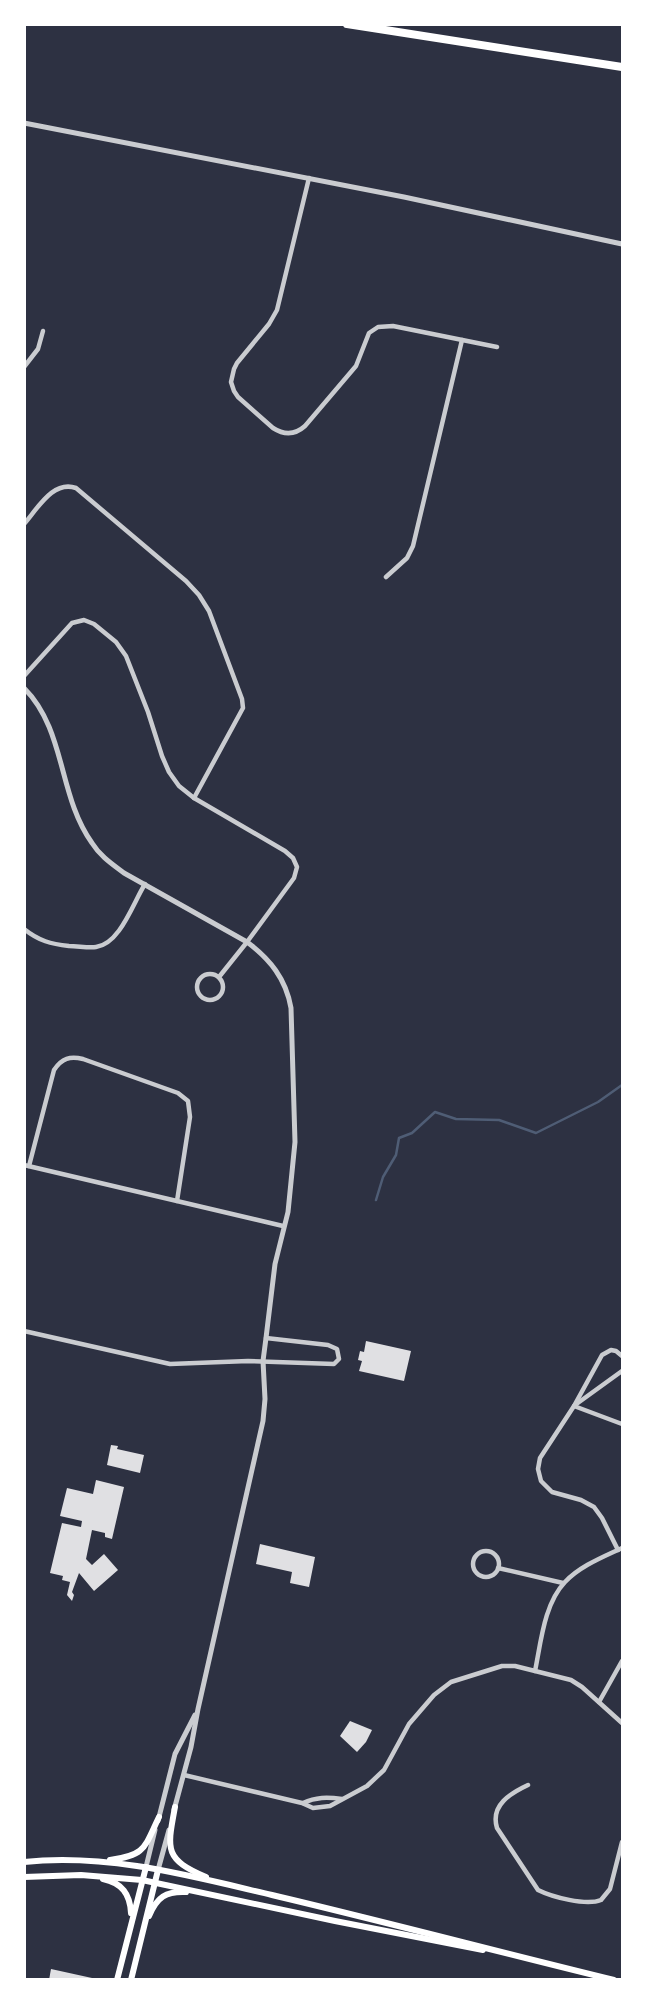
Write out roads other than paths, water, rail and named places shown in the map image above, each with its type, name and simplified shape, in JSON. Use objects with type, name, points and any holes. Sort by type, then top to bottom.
[{"type":"highway","points":[[347,24],[622,67]]},
{"type":"main road","points":[[175,1807],[170,1839],[173,1854],[185,1867],[221,1883]]},
{"type":"main road","points":[[100,1861],[128,1857],[142,1850],[159,1817]]},
{"type":"main road","points":[[24,1863],[72,1860],[146,1867],[453,1938],[523,1958]]},
{"type":"main road","points":[[117,1979],[146,1867]]},
{"type":"main road","points":[[131,1979],[158,1870]]},
{"type":"main road","points":[[81,1875],[112,1881],[121,1887],[130,1902],[131,1925]]},
{"type":"main road","points":[[24,1877],[81,1875],[154,1882],[614,1979]]},
{"type":"main road","points":[[141,1937],[154,1905],[161,1896],[175,1891],[213,1894]]},
{"type":"street","points":[[24,123],[309,178],[622,244]]},
{"type":"street","points":[[309,178],[277,310],[234,369],[231,386],[238,397],[273,428],[290,434],[305,426],[356,366],[369,333],[378,327],[393,326],[497,347]]},
{"type":"street","points":[[24,368],[38,349],[43,331]]},
{"type":"street","points":[[386,577],[407,558],[413,546],[462,340]]},
{"type":"street","points":[[24,524],[55,489],[65,485],[76,488],[186,581],[205,603],[242,699],[243,708],[194,798]]},
{"type":"street","points":[[24,676],[72,623],[84,620],[99,627],[116,642],[125,656],[148,712],[162,756],[179,786],[194,798],[289,853],[296,863],[294,878],[219,977]]},
{"type":"street","points":[[24,688],[37,702],[47,720],[77,817],[88,838],[106,859],[247,942],[264,955],[286,988],[291,1008],[295,1143],[288,1212],[275,1264],[263,1362],[263,1422],[184,1775],[158,1870]]},
{"type":"street","points":[[24,929],[49,944],[93,947],[104,945],[117,933],[145,884]]},
{"type":"street","points":[[208,974],[219,977],[222,988],[218,996],[208,999],[198,993],[197,985],[201,977],[208,974]]},
{"type":"street","points":[[177,1201],[190,1117],[188,1101],[178,1093],[83,1059],[71,1057],[61,1061],[54,1070],[27,1166],[284,1226]]},
{"type":"street","points":[[24,1331],[170,1364],[334,1364],[339,1359],[337,1349],[328,1345],[266,1338]]},
{"type":"street","points":[[535,1671],[551,1607],[563,1583],[582,1569],[620,1550],[594,1507],[581,1500],[552,1492],[541,1481],[540,1458],[574,1406],[602,1355],[611,1350],[622,1356]]},
{"type":"street","points":[[574,1406],[622,1371]]},
{"type":"street","points":[[574,1406],[622,1424]]},
{"type":"street","points":[[487,1551],[497,1559],[498,1568],[490,1576],[482,1576],[475,1572],[473,1560],[479,1553],[487,1551]]},
{"type":"street","points":[[498,1568],[563,1583]]},
{"type":"street","points":[[599,1702],[622,1661]]},
{"type":"street","points":[[169,1777],[184,1775],[313,1808],[330,1807],[367,1786],[380,1775],[413,1718],[446,1685],[460,1678],[502,1666],[515,1666],[571,1680],[622,1723]]},
{"type":"street","points":[[146,1867],[172,1766],[180,1742],[198,1709]]},
{"type":"street","points":[[172,1766],[184,1775]]},
{"type":"street","points":[[528,1785],[511,1793],[502,1802],[495,1822],[538,1890],[586,1902],[601,1900],[610,1889],[622,1842]]},
{"type":"street","points":[[302,1804],[313,1798],[342,1799]]},
{"type":"waterway","points":[[376,1200],[383,1177],[396,1155],[399,1138],[412,1133],[435,1112],[456,1119],[499,1120],[536,1133],[598,1102],[622,1085]]}]
